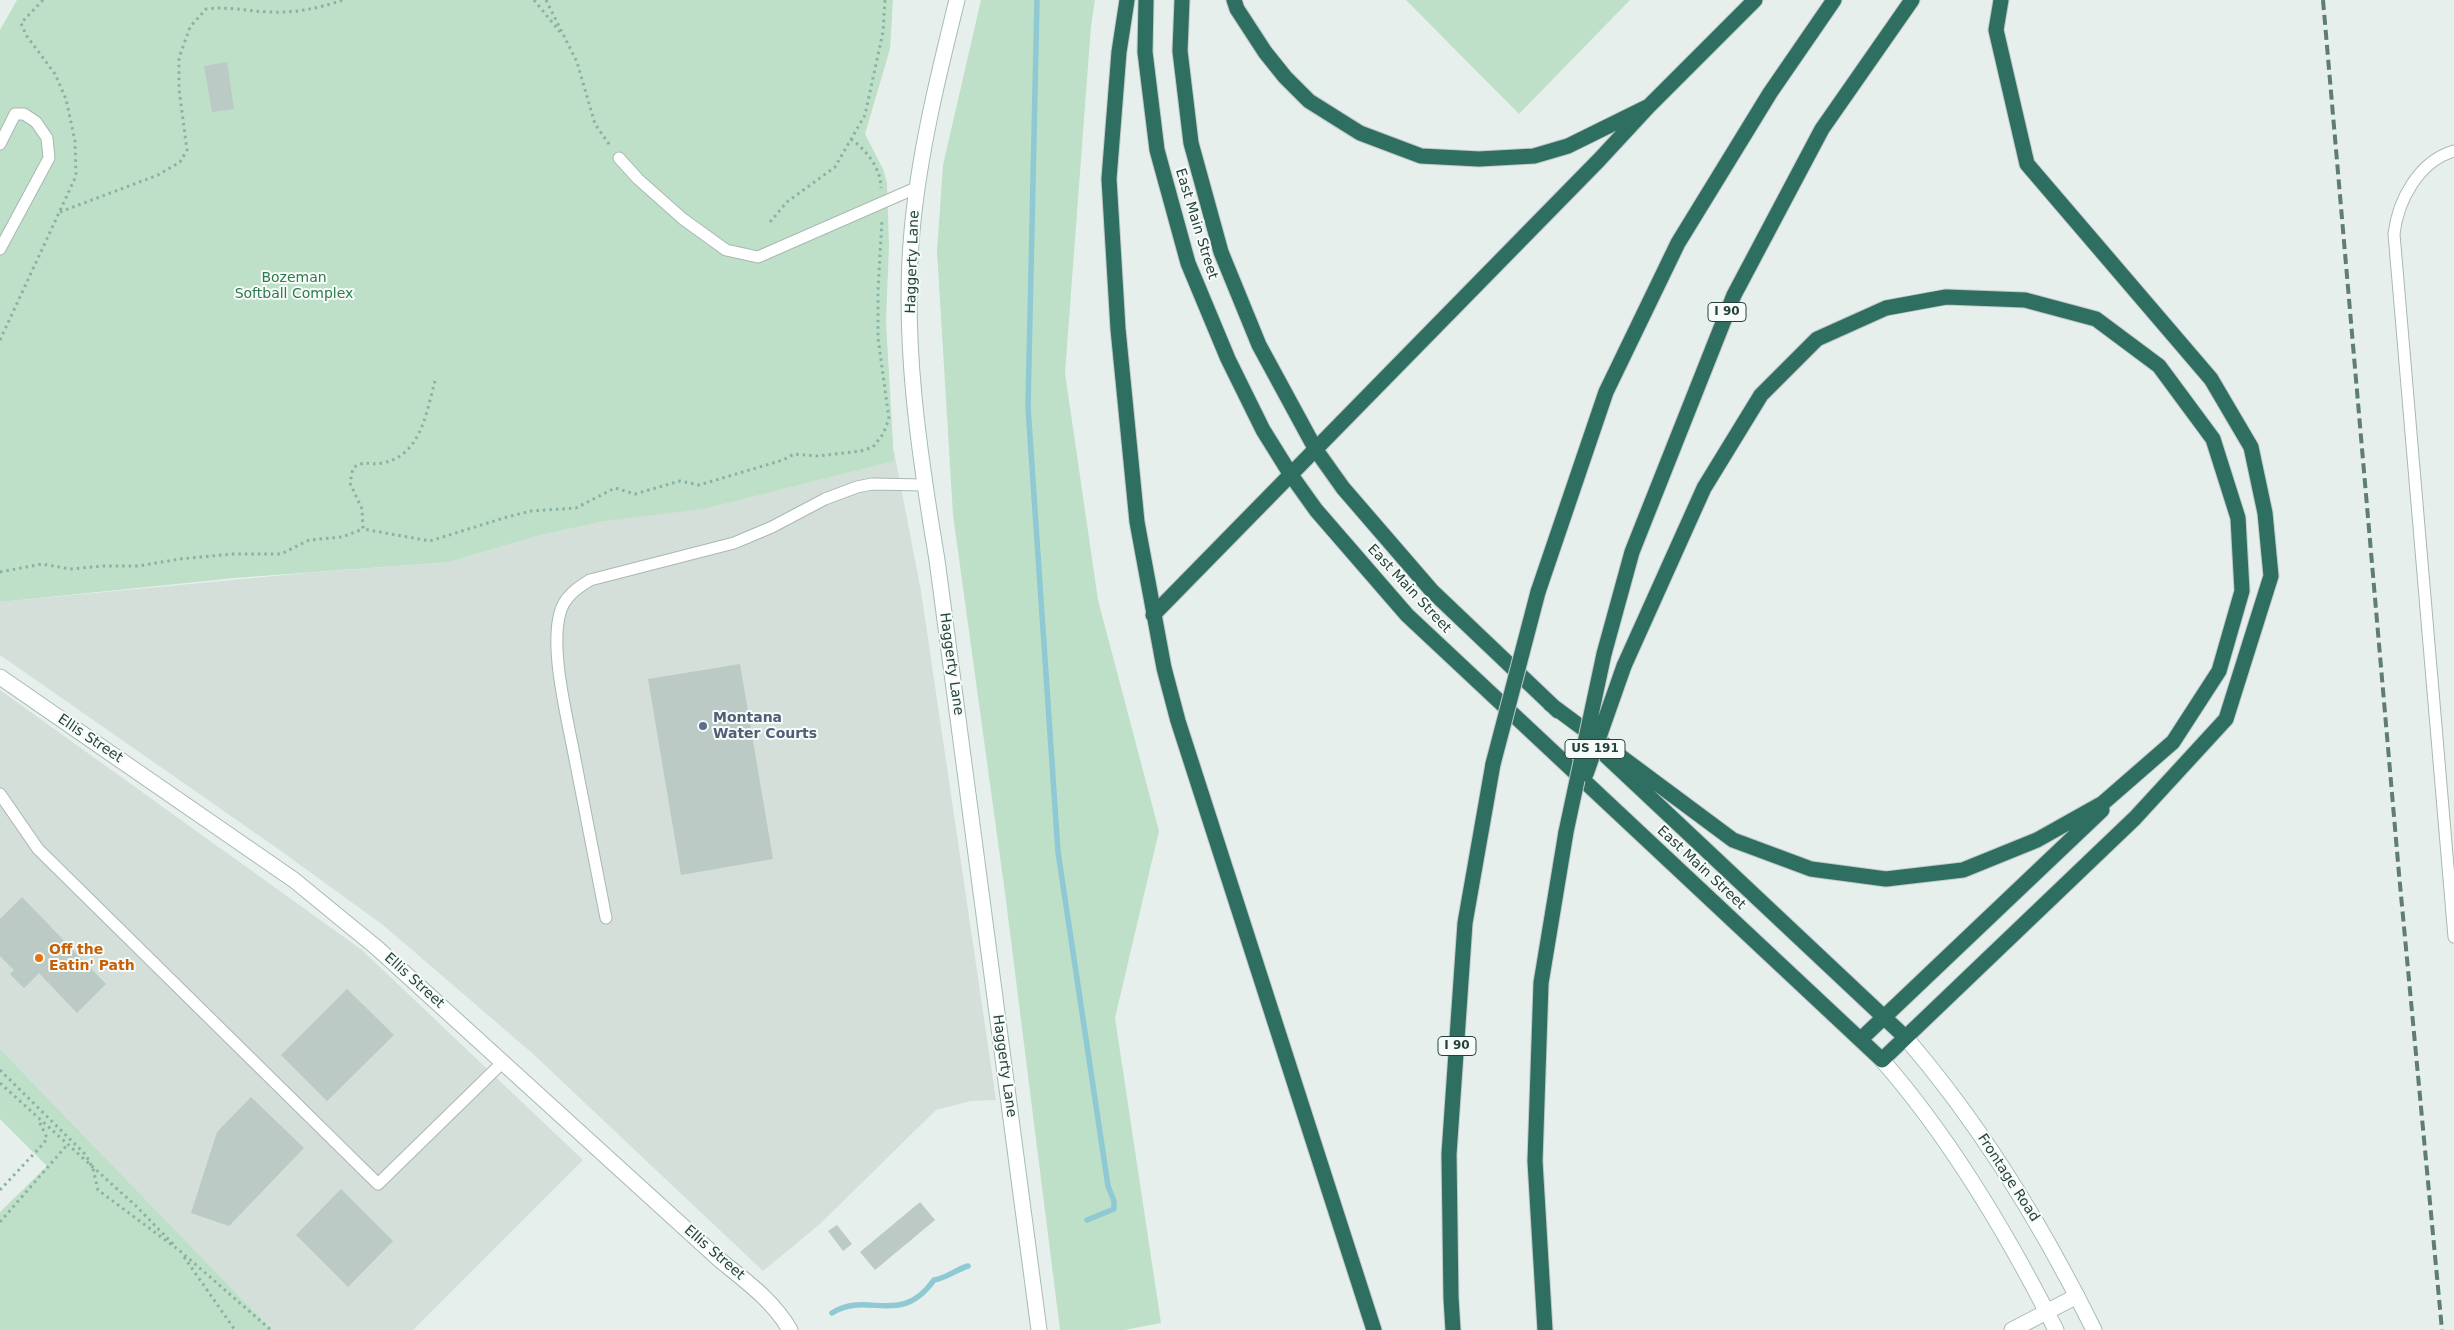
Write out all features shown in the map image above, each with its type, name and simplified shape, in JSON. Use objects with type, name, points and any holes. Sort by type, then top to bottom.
[{"type":"highway","points":[[1127,0],[1119,52],[1110,179],[1122,368],[1137,522],[1153,615],[1178,721],[1374,1330]]},
{"type":"highway","name":"East Main Street","points":[[1146,0],[1145,52],[1157,150],[1188,264],[1228,359],[1263,430],[1291,475],[1316,510],[1406,614],[1526,729],[1882,1060]]},
{"type":"highway","name":"East Main Street","points":[[1182,0],[1180,51],[1191,143],[1221,252],[1260,345],[1316,450],[1343,488],[1432,591],[1905,1037]]},
{"type":"highway","points":[[1234,0],[1237,9],[1265,52],[1285,77],[1309,101],[1360,133],[1421,156],[1479,159],[1534,156],[1568,146],[1649,106]]},
{"type":"highway","points":[[1153,615],[1592,168],[1649,106],[1755,0]]},
{"type":"highway","name":"I 90","points":[[1453,1330],[1449,1154],[1465,923],[1493,764],[1538,592],[1606,392],[1678,243],[1770,93],[1834,0]]},
{"type":"highway","name":"I 90","points":[[1545,1330],[1535,1161],[1541,983],[1566,832],[1604,654],[1632,552],[1734,295],[1822,129],[1912,0]]},
{"type":"highway","points":[[1882,1060],[2135,818],[2226,719],[2271,576],[2265,513],[2252,448],[2210,379],[2027,164],[1996,30],[2000,0]]},
{"type":"highway","name":"US 191","points":[[1566,832],[1624,666],[1704,488],[1761,395],[1817,339],[1886,308],[1946,297],[2025,300],[2096,319],[2159,366],[2213,439],[2238,518],[2242,591],[2219,671],[2173,742]]},
{"type":"highway","points":[[1550,704],[1733,840],[1811,869],[1886,879],[1963,870],[2037,840],[2103,803],[2173,742]]},
{"type":"highway","points":[[1861,1040],[2173,742]]},
{"type":"street","name":"Haggerty Lane","points":[[957,0],[918,187],[910,258],[910,327],[916,413],[924,485],[937,560],[1040,1330]]},
{"type":"street","name":"Ellis Street","points":[[0,677],[294,880],[377,948],[721,1261],[761,1293],[781,1314],[790,1330]]},
{"type":"street","name":"Frontage Road","points":[[1905,1037],[1938,1075],[1969,1117],[2024,1199],[2094,1330]]},
{"type":"street","points":[[1882,1060],[1913,1096],[1994,1217],[2056,1330]]},
{"type":"street","points":[[2012,1330],[2077,1296]]},
{"type":"lane","points":[[0,144],[15,114],[24,114],[36,122],[47,138],[49,158],[0,250]]},
{"type":"lane","points":[[2454,151],[2432,164],[2413,182],[2402,200],[2394,234],[2454,937]]},
{"type":"lane","points":[[618,158],[657,196],[726,250],[758,257],[918,187]]},
{"type":"lane","points":[[606,918],[559,673],[558,629],[560,612],[567,599],[577,588],[590,580],[734,543],[772,527],[825,499],[857,487],[872,484],[924,485]]},
{"type":"lane","points":[[0,794],[38,849],[378,1184],[503,1062]]},
{"type":"path","points":[[0,340],[76,176],[75,140],[62,91],[55,74],[26,35],[21,23],[43,0]]},
{"type":"path","points":[[60,212],[158,175],[180,162],[187,150],[179,89],[179,58],[190,27],[206,9],[224,7],[266,12],[309,11],[343,0]]},
{"type":"path","points":[[534,0],[566,39]]},
{"type":"path","points":[[546,0],[577,62],[595,124],[618,158]]},
{"type":"path","points":[[770,222],[787,202],[835,166],[865,115],[883,32],[885,0]]},
{"type":"path","points":[[0,572],[42,564],[70,569],[138,566],[180,559],[232,554],[281,554],[309,540],[342,537],[363,529],[430,541],[507,516],[531,511],[576,508],[615,488],[635,494],[680,481],[699,485],[783,460],[794,454],[817,456],[861,452],[873,447],[883,434],[888,419],[878,338],[881,181],[865,149],[852,139]]},
{"type":"path","points":[[363,529],[362,509],[350,483],[353,468],[362,462],[380,464],[401,458],[417,439],[435,381]]},
{"type":"path","points":[[0,1070],[86,1155],[93,1170],[98,1190],[180,1252],[270,1330]]},
{"type":"path","points":[[0,1083],[93,1170],[162,1231],[180,1252],[235,1330]]},
{"type":"path","points":[[0,1190],[44,1144],[47,1138],[38,1119]]},
{"type":"path","points":[[0,1222],[67,1145]]},
{"type":"shaded area","points":[[894,451],[921,591],[996,1100],[971,1101],[936,1110],[820,1224],[763,1271],[532,1053],[383,925],[274,846],[0,655],[0,602],[306,573],[449,562],[541,535]]},
{"type":"shaded area","points":[[0,690],[362,950],[583,1160],[413,1330],[272,1330],[0,1049]]},
{"type":"green space","name":"Bozeman Softball Complex","points":[[17,0],[893,0],[890,49],[865,134],[883,169],[887,183],[889,246],[886,321],[894,461],[703,509],[606,521],[541,535],[449,562],[235,578],[0,602],[0,30]]},
{"type":"green space","points":[[981,0],[1095,0],[1091,26],[1065,373],[1098,600],[1159,831],[1115,1018],[1161,1323],[1124,1330],[1060,1330],[1005,893],[953,515],[937,251],[943,165]]},
{"type":"green space","points":[[1406,0],[1630,0],[1519,114]]},
{"type":"green space","points":[[0,1049],[272,1330],[0,1330],[0,1212],[47,1166],[0,1119]]},
{"type":"building","points":[[227,62],[234,109],[212,112],[204,66]]},
{"type":"building","points":[[740,664],[773,859],[681,875],[648,679]]},
{"type":"building","points":[[22,897],[106,984],[77,1013],[39,973],[24,988],[10,974],[14,970],[0,956],[0,919]]},
{"type":"building","points":[[347,989],[394,1035],[327,1101],[281,1055]]},
{"type":"building","points":[[251,1097],[304,1148],[229,1226],[191,1213],[217,1132]]},
{"type":"building","points":[[341,1189],[393,1241],[348,1287],[296,1235]]},
{"type":"building","points":[[920,1202],[935,1220],[875,1270],[860,1252]]},
{"type":"building","points":[[837,1225],[852,1244],[843,1251],[828,1231]]},
{"type":"waterway","points":[[1037,0],[1028,407],[1058,852],[1108,1186],[1114,1201],[1114,1209],[1087,1220]]},
{"type":"waterway","points":[[832,1313],[845,1307],[858,1305],[884,1306],[909,1302],[921,1294],[934,1280],[943,1278],[968,1266]]},
{"type":"railway","points":[[2323,0],[2399,874],[2442,1330]]},
{"type":"place","name":"Montana Water Courts","points":[[703,726]]},
{"type":"place","name":"Off the Eatin' Path","points":[[39,958]]}]
